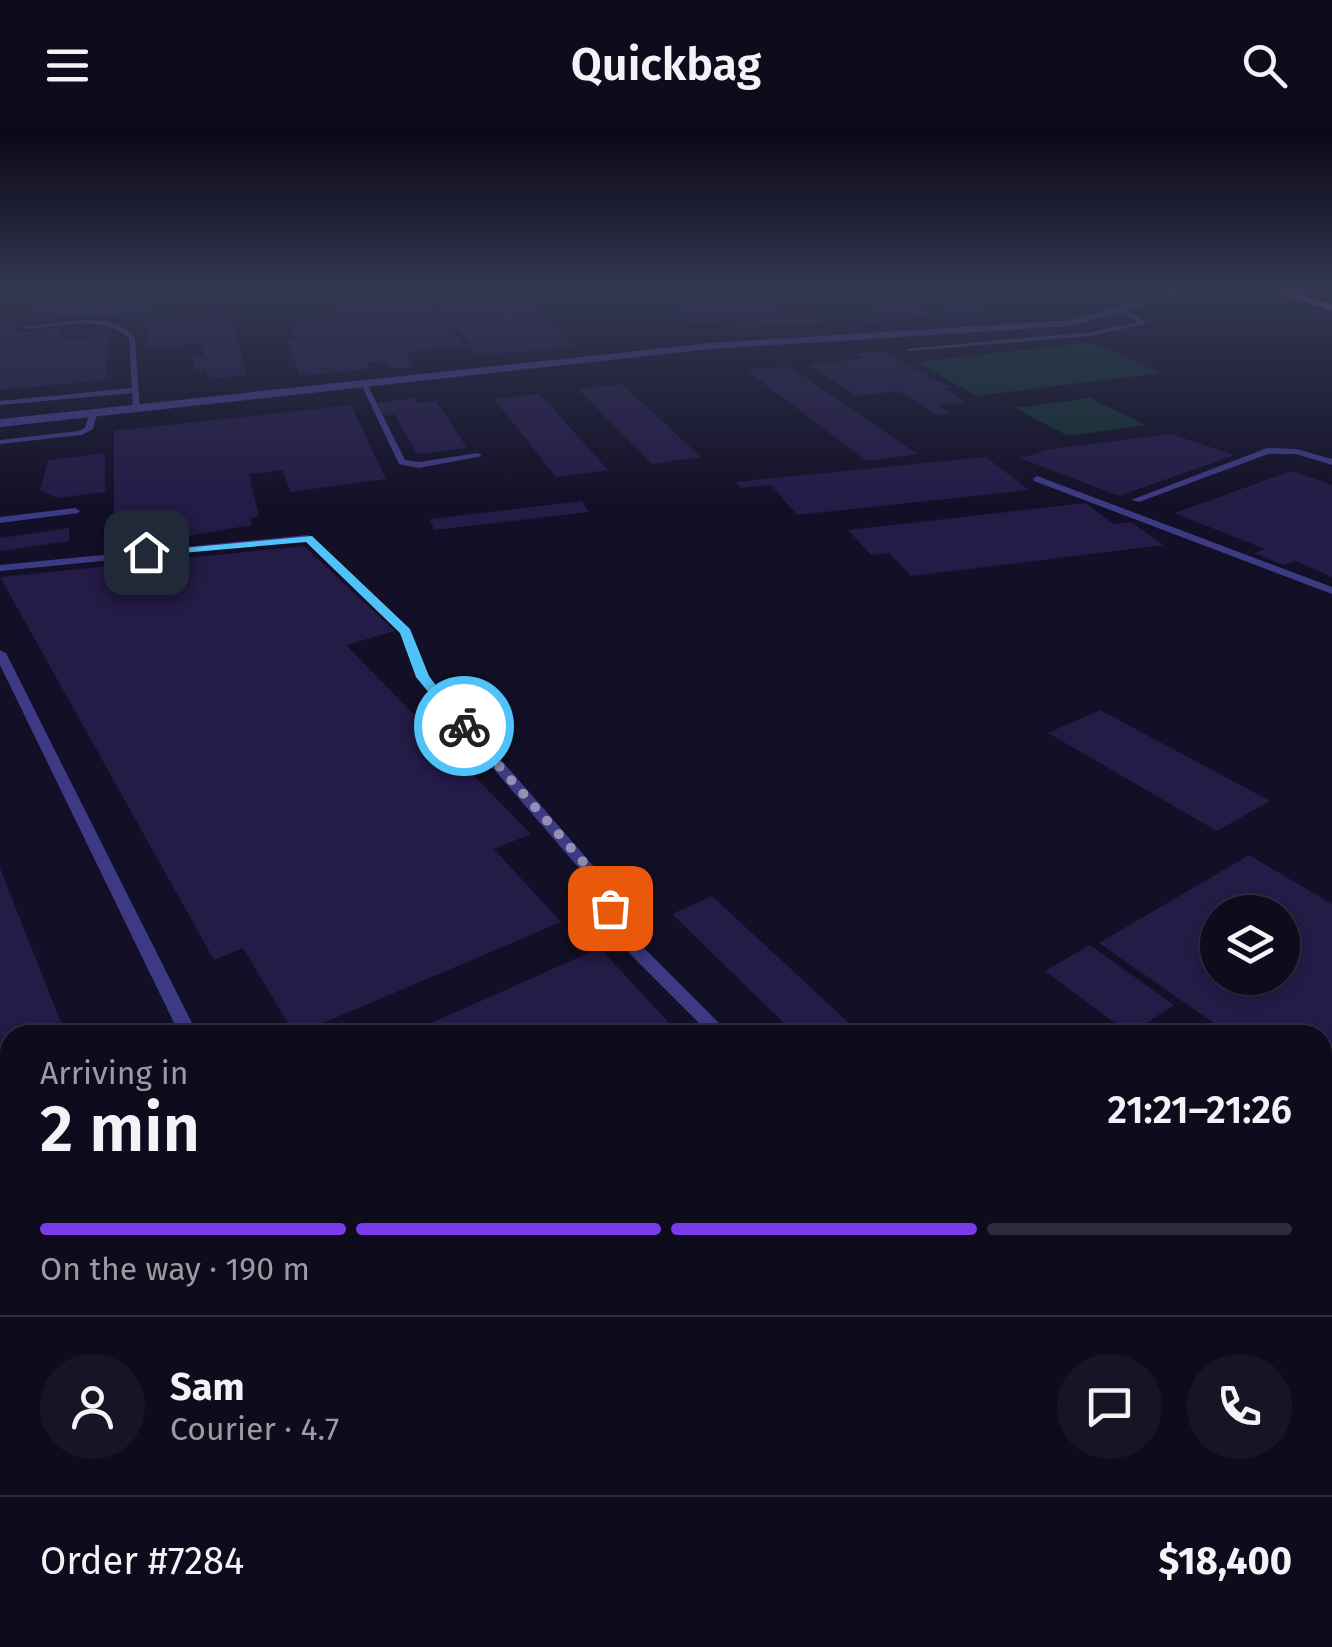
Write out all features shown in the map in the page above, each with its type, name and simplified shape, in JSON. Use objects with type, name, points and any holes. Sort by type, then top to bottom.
[{"type":"street","points":[[0,424],[561,363]]},
{"type":"lane","points":[[134,363],[137,409]]},
{"type":"lane","points":[[362,384],[402,462],[419,465],[478,456]]},
{"type":"lane","points":[[0,404],[136,390]]},
{"type":"lane","points":[[0,442],[85,432],[93,414]]},
{"type":"lane","points":[[1136,500],[1268,451],[1296,452],[1332,462]]},
{"type":"lane","points":[[1037,479],[1332,591]]},
{"type":"lane","points":[[0,520],[75,511]]},
{"type":"lane","points":[[0,568],[308,538],[399,624],[434,692],[598,879],[624,939],[712,1025]]},
{"type":"lane","points":[[0,653],[184,1025]]},
{"type":"green space","points":[[918,363],[1138,363],[1161,373],[976,396]]},
{"type":"green space","points":[[1090,398],[1145,425],[1068,436],[1015,408]]},
{"type":"building","points":[[0,363],[107,363],[106,380],[0,390]]},
{"type":"building","points":[[193,363],[244,363],[247,375],[208,379],[206,369],[194,371]]},
{"type":"building","points":[[295,363],[369,363],[370,369],[300,376]]},
{"type":"building","points":[[387,363],[411,363],[414,367],[391,369]]},
{"type":"building","points":[[903,363],[953,388],[945,389],[966,402],[939,406],[951,413],[937,415],[898,391],[857,396],[809,365]]},
{"type":"building","points":[[789,366],[917,454],[867,461],[746,370]]},
{"type":"building","points":[[622,384],[701,457],[652,464],[578,389]]},
{"type":"building","points":[[540,394],[608,470],[556,477],[494,399]]},
{"type":"building","points":[[413,398],[416,403],[436,401],[467,448],[417,454],[394,414],[384,416],[377,403]]},
{"type":"building","points":[[351,405],[386,479],[290,492],[283,470],[249,474],[259,516],[251,518],[252,525],[145,543],[132,541],[132,512],[114,514],[114,431]]},
{"type":"building","points":[[1171,434],[1235,455],[1119,496],[1020,458],[1051,449]]},
{"type":"building","points":[[105,453],[105,492],[58,498],[40,491],[48,460]]},
{"type":"building","points":[[986,457],[1029,490],[797,515],[771,485],[740,488],[735,482]]},
{"type":"building","points":[[1292,471],[1332,485],[1332,577],[1295,561],[1284,565],[1254,553],[1265,549],[1174,513]]},
{"type":"building","points":[[582,501],[589,512],[434,530],[430,519]]},
{"type":"building","points":[[1085,503],[1114,524],[1131,522],[1164,545],[911,576],[889,553],[871,555],[848,530]]},
{"type":"building","points":[[69,528],[69,541],[0,551],[0,538]]},
{"type":"building","points":[[304,546],[395,631],[346,645],[531,834],[494,849],[561,922],[319,1025],[289,1025],[243,948],[214,960],[0,577]]},
{"type":"building","points":[[1100,710],[1270,801],[1217,831],[1048,733]]},
{"type":"building","points":[[1249,855],[1332,904],[1332,1025],[1217,1025],[1099,943]]},
{"type":"building","points":[[0,868],[62,1025],[0,1025]]},
{"type":"building","points":[[712,896],[851,1025],[786,1025],[672,914]]},
{"type":"building","points":[[1090,945],[1174,1005],[1144,1025],[1118,1025],[1045,971]]},
{"type":"building","points":[[600,948],[671,1025],[427,1025]]},
{"type":"way so far","points":[[464,726],[598,879],[610,908]]},
{"type":"route","points":[[146,552],[308,538],[406,632],[422,677],[464,726]]}]
